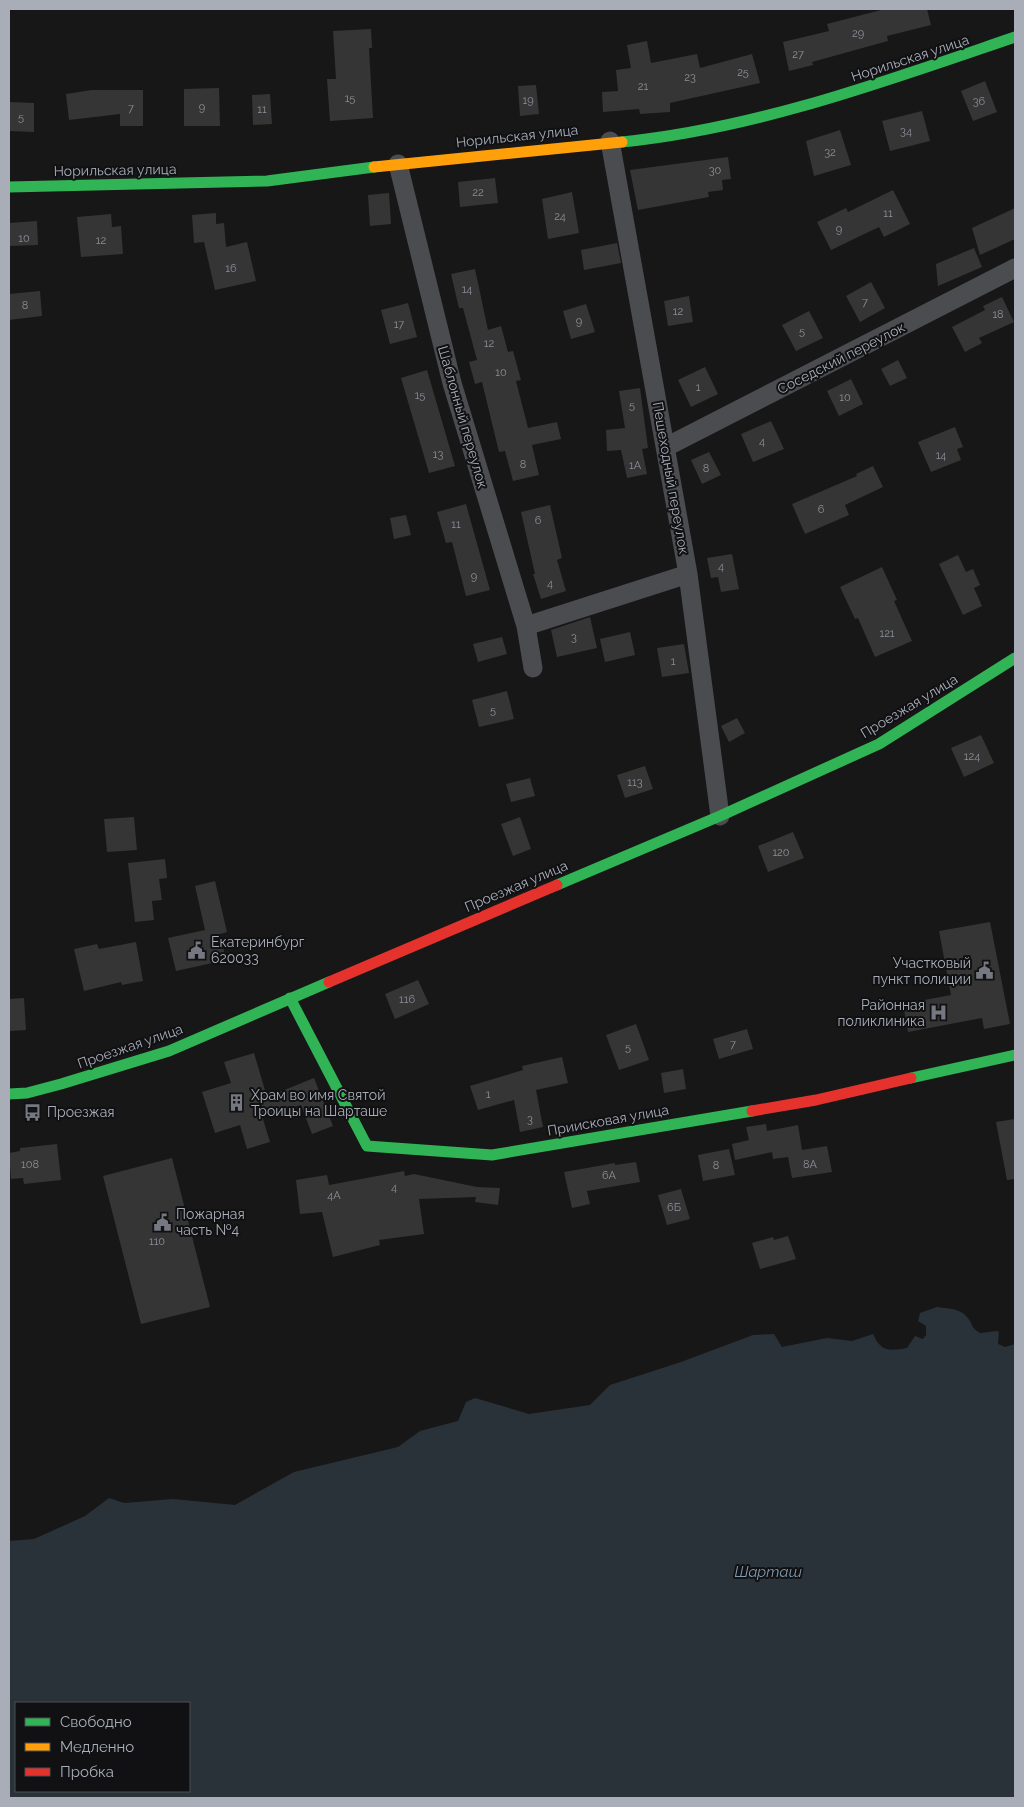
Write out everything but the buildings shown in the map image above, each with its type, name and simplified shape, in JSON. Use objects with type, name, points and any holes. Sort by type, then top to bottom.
[{"type":"street","name":"Норильская улица","points":[[9,187],[267,181],[398,164],[610,141],[677,136],[835,98],[1015,37]]},
{"type":"street","name":"Пешеходный переулок","points":[[610,141],[688,574],[720,816]]},
{"type":"street","name":"Шаблонный переулок","points":[[398,164],[452,383],[526,626],[534,668]]},
{"type":"street","name":"Соседский переулок","points":[[666,447],[1015,268]]},
{"type":"street","points":[[526,626],[688,574]]},
{"type":"street","name":"Проезжая улица","points":[[9,1094],[61,1084],[169,1051],[720,816],[879,744],[1015,658]]},
{"type":"street","name":"Приисковая улица","points":[[290,998],[367,1146],[492,1155],[816,1100],[1015,1055]]},
{"type":"water","name":"Шарташ","points":[[937,1307],[956,1310],[967,1317],[974,1328],[980,1333],[999,1332],[998,1344],[1005,1347],[1015,1344],[1015,1798],[9,1798],[9,1541],[34,1539],[85,1516],[109,1498],[124,1503],[173,1499],[235,1505],[294,1472],[398,1447],[420,1431],[458,1421],[466,1402],[475,1398],[529,1414],[590,1405],[610,1385],[681,1362],[753,1335],[774,1334],[782,1347],[827,1338],[852,1341],[873,1334],[883,1347],[895,1350],[907,1348],[915,1336],[923,1339],[926,1335],[926,1326],[918,1321],[920,1313]]},
{"type":"traffic: fast","points":[[622,142],[723,126],[821,101],[1015,37]]},
{"type":"traffic: fast","points":[[9,187],[267,181],[374,167]]},
{"type":"traffic: fast","points":[[557,885],[720,816],[879,744],[1015,658]]},
{"type":"traffic: fast","points":[[9,1094],[27,1093],[61,1084],[169,1051],[329,982]]},
{"type":"traffic: fast","points":[[290,998],[367,1146],[492,1155],[752,1111]]},
{"type":"traffic: fast","points":[[911,1078],[1015,1055]]},
{"type":"traffic: slow","points":[[374,167],[622,142]]},
{"type":"traffic: jam","points":[[329,982],[557,885]]},
{"type":"traffic: jam","points":[[752,1111],[816,1100],[911,1078]]},
{"type":"place","name":"Екатеринбург 620033","points":[[197,950]]},
{"type":"place","name":"Участковый пункт полиции","points":[[985,971]]},
{"type":"place","name":"Районная поликлиника","points":[[939,1013]]},
{"type":"place","name":"Храм во имя Святой Троицы на Шарташе","points":[[237,1103]]},
{"type":"place","name":"Проезжая","points":[[33,1112]]},
{"type":"place","name":"Пожарная часть №4","points":[[162,1222]]}]
